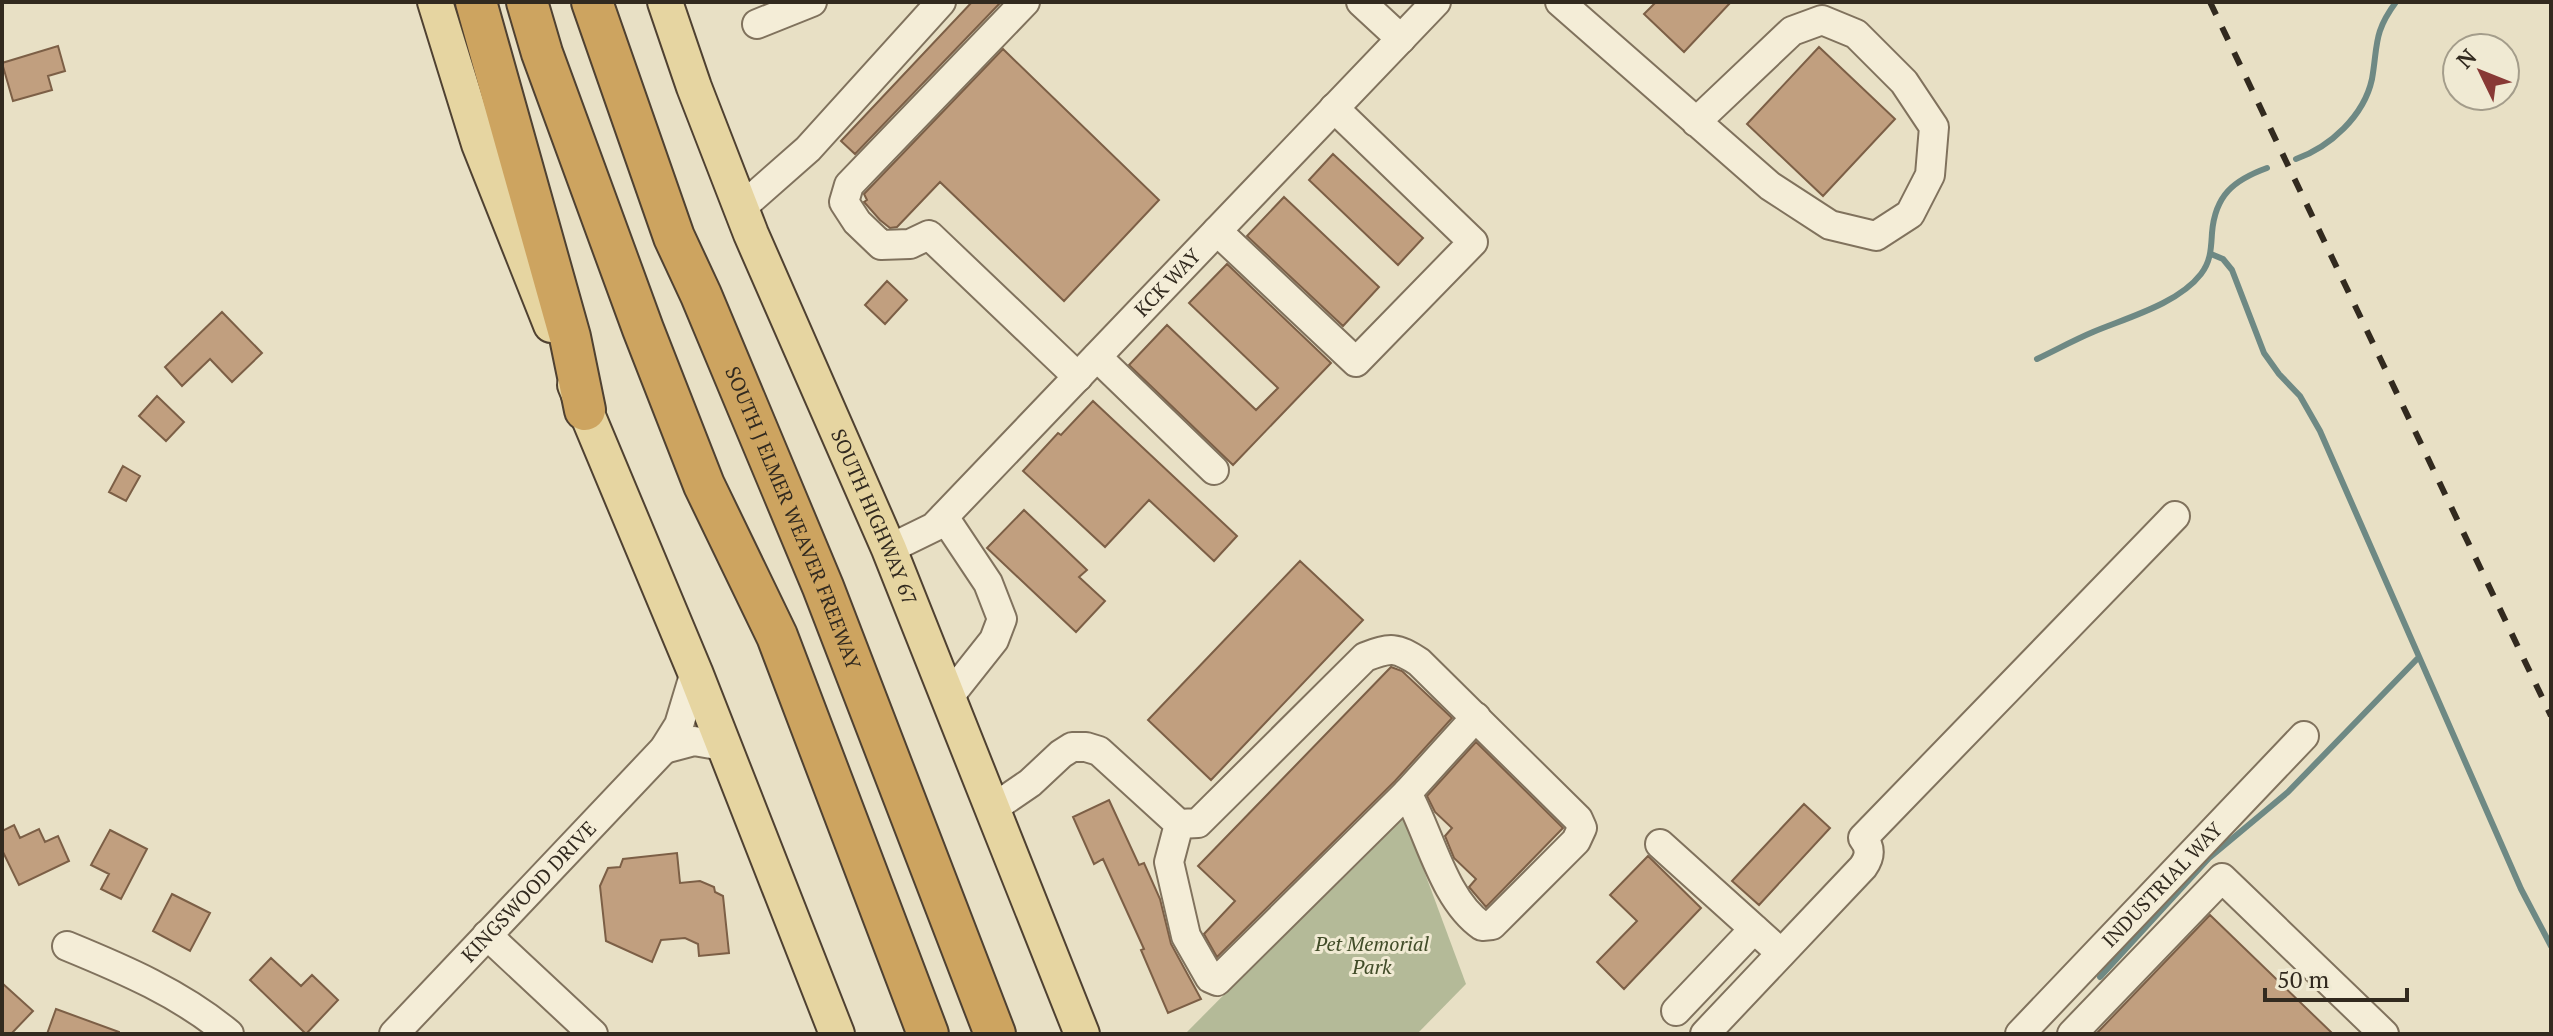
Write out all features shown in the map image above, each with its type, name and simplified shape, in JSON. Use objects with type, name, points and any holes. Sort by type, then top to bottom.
[{"type":"highway","points":[[476,2],[570,337],[585,410]]},
{"type":"highway","points":[[527,2],[542,53],[704,485],[777,636],[928,1034]]},
{"type":"highway","name":"SOUTH J ELMER WEAVER FREEWAY","points":[[592,2],[674,237],[823,587],[995,1034]]},
{"type":"main road","points":[[435,2],[479,144],[585,410],[695,672],[837,1034]]},
{"type":"main road","name":"SOUTH HIGHWAY 67","points":[[665,2],[741,208],[889,549],[1082,1034]]},
{"type":"street","points":[[757,24],[812,2]]},
{"type":"street","points":[[741,208],[808,149],[941,2]]},
{"type":"street","points":[[1025,2],[849,185],[844,202],[857,222],[881,245],[910,244],[929,235],[1214,470]]},
{"type":"street","points":[[1361,2],[1401,39]]},
{"type":"street","name":"KCK WAY","points":[[889,549],[934,527],[944,517],[1436,2]]},
{"type":"street","points":[[1560,2],[1696,122],[1770,186],[1830,225],[1876,236],[1910,214],[1930,175],[1934,127],[1904,82],[1856,34],[1822,20],[1792,31],[1696,122]]},
{"type":"street","points":[[1217,231],[1356,362],[1473,242],[1334,108]]},
{"type":"street","points":[[1705,1034],[1863,867],[1869,858],[1868,845],[1863,838],[2175,516]]},
{"type":"street","points":[[944,517],[988,583],[1002,619],[994,640],[948,698]]},
{"type":"street","points":[[992,809],[1030,783],[1061,754],[1072,747],[1086,747],[1099,751],[1179,824],[1198,823],[1365,657],[1386,649],[1400,650],[1419,662],[1578,819],[1582,828],[1576,841],[1492,925],[1482,926],[1452,893],[1407,793]]},
{"type":"street","name":"KINGSWOOD DRIVE","points":[[394,1034],[664,749],[679,725],[695,672]]},
{"type":"street","points":[[1179,824],[1169,862],[1186,936],[1210,978],[1217,981],[1407,793],[1476,717]]},
{"type":"street","name":"INDUSTRIAL WAY","points":[[2020,1034],[2304,736]]},
{"type":"street","points":[[664,749],[694,741],[723,746]]},
{"type":"street","points":[[1660,844],[1781,953]]},
{"type":"street","points":[[2072,1034],[2222,878],[2384,1034]]},
{"type":"street","points":[[1676,1011],[1754,929]]},
{"type":"street","points":[[487,935],[593,1034]]},
{"type":"street","points":[[67,946],[132,973],[215,1022],[229,1034]]},
{"type":"green space","name":"Pet Memorial Park","points":[[1403,814],[1466,984],[1417,1034],[1185,1034]]},
{"type":"building","points":[[972,2],[1001,2],[855,154],[841,141]]},
{"type":"building","points":[[1656,2],[1731,2],[1684,52],[1644,14]]},
{"type":"building","points":[[58,46],[65,71],[48,76],[52,90],[13,101],[2,63]]},
{"type":"building","points":[[1819,47],[1895,119],[1823,196],[1747,124]]},
{"type":"building","points":[[1003,49],[1159,200],[1064,301],[940,182],[897,227],[890,228],[864,202],[867,200],[864,194]]},
{"type":"building","points":[[1333,154],[1423,238],[1398,265],[1309,180]]},
{"type":"building","points":[[1284,197],[1379,287],[1343,326],[1247,236]]},
{"type":"building","points":[[1227,264],[1331,363],[1233,465],[1129,365],[1167,325],[1256,410],[1278,388],[1189,303]]},
{"type":"building","points":[[887,281],[907,300],[885,324],[865,305]]},
{"type":"building","points":[[222,312],[262,353],[232,382],[210,359],[182,386],[165,367]]},
{"type":"building","points":[[157,396],[184,422],[166,441],[139,416]]},
{"type":"building","points":[[1093,401],[1237,536],[1214,561],[1149,500],[1105,547],[1023,471]]},
{"type":"building","points":[[123,466],[140,476],[126,501],[109,492]]},
{"type":"building","points":[[1024,510],[1087,570],[1079,577],[1105,601],[1076,632],[987,548]]},
{"type":"building","points":[[1300,561],[1363,620],[1211,780],[1148,720]]},
{"type":"building","points":[[1391,667],[1402,671],[1452,718],[1395,781],[1217,957],[1204,934],[1235,901],[1198,866]]},
{"type":"building","points":[[1476,742],[1563,828],[1486,907],[1469,887],[1476,879],[1454,858],[1445,836],[1452,828],[1435,812],[1427,796]]},
{"type":"building","points":[[1109,800],[1139,865],[1144,863],[1160,899],[1171,944],[1201,999],[1168,1013],[1141,950],[1144,949],[1103,859],[1094,864],[1073,817]]},
{"type":"building","points":[[1804,804],[1830,828],[1759,905],[1732,881]]},
{"type":"building","points":[[14,825],[20,838],[39,829],[45,842],[58,836],[69,861],[19,885],[2,850],[2,831]]},
{"type":"building","points":[[110,830],[147,849],[121,899],[101,889],[109,874],[91,865]]},
{"type":"building","points":[[677,853],[680,883],[700,881],[714,887],[715,892],[723,896],[729,953],[699,956],[698,944],[685,938],[661,940],[652,962],[606,941],[600,886],[608,868],[620,867],[623,859]]},
{"type":"building","points":[[1648,856],[1701,908],[1624,989],[1597,962],[1637,921],[1610,895]]},
{"type":"building","points":[[172,894],[210,913],[190,951],[153,931]]},
{"type":"building","points":[[2210,915],[2333,1034],[2096,1034]]},
{"type":"building","points":[[271,958],[301,986],[312,975],[338,1000],[306,1034],[250,980]]},
{"type":"building","points":[[2,983],[33,1011],[11,1034],[2,1034]]},
{"type":"building","points":[[56,1009],[119,1032],[119,1034],[47,1034]]},
{"type":"waterway","points":[[2296,159],[2333,138],[2362,105],[2372,79],[2380,31],[2396,2]]},
{"type":"waterway","points":[[2037,359],[2151,309],[2191,285],[2209,259],[2214,220],[2222,199],[2236,184],[2267,168]]},
{"type":"waterway","points":[[2211,254],[2223,259],[2232,270],[2264,353],[2300,396],[2320,431],[2521,889],[2551,946]]},
{"type":"waterway","points":[[2100,977],[2209,858],[2288,792],[2419,657]]},
{"type":"railway","points":[[2210,2],[2551,716]]}]
